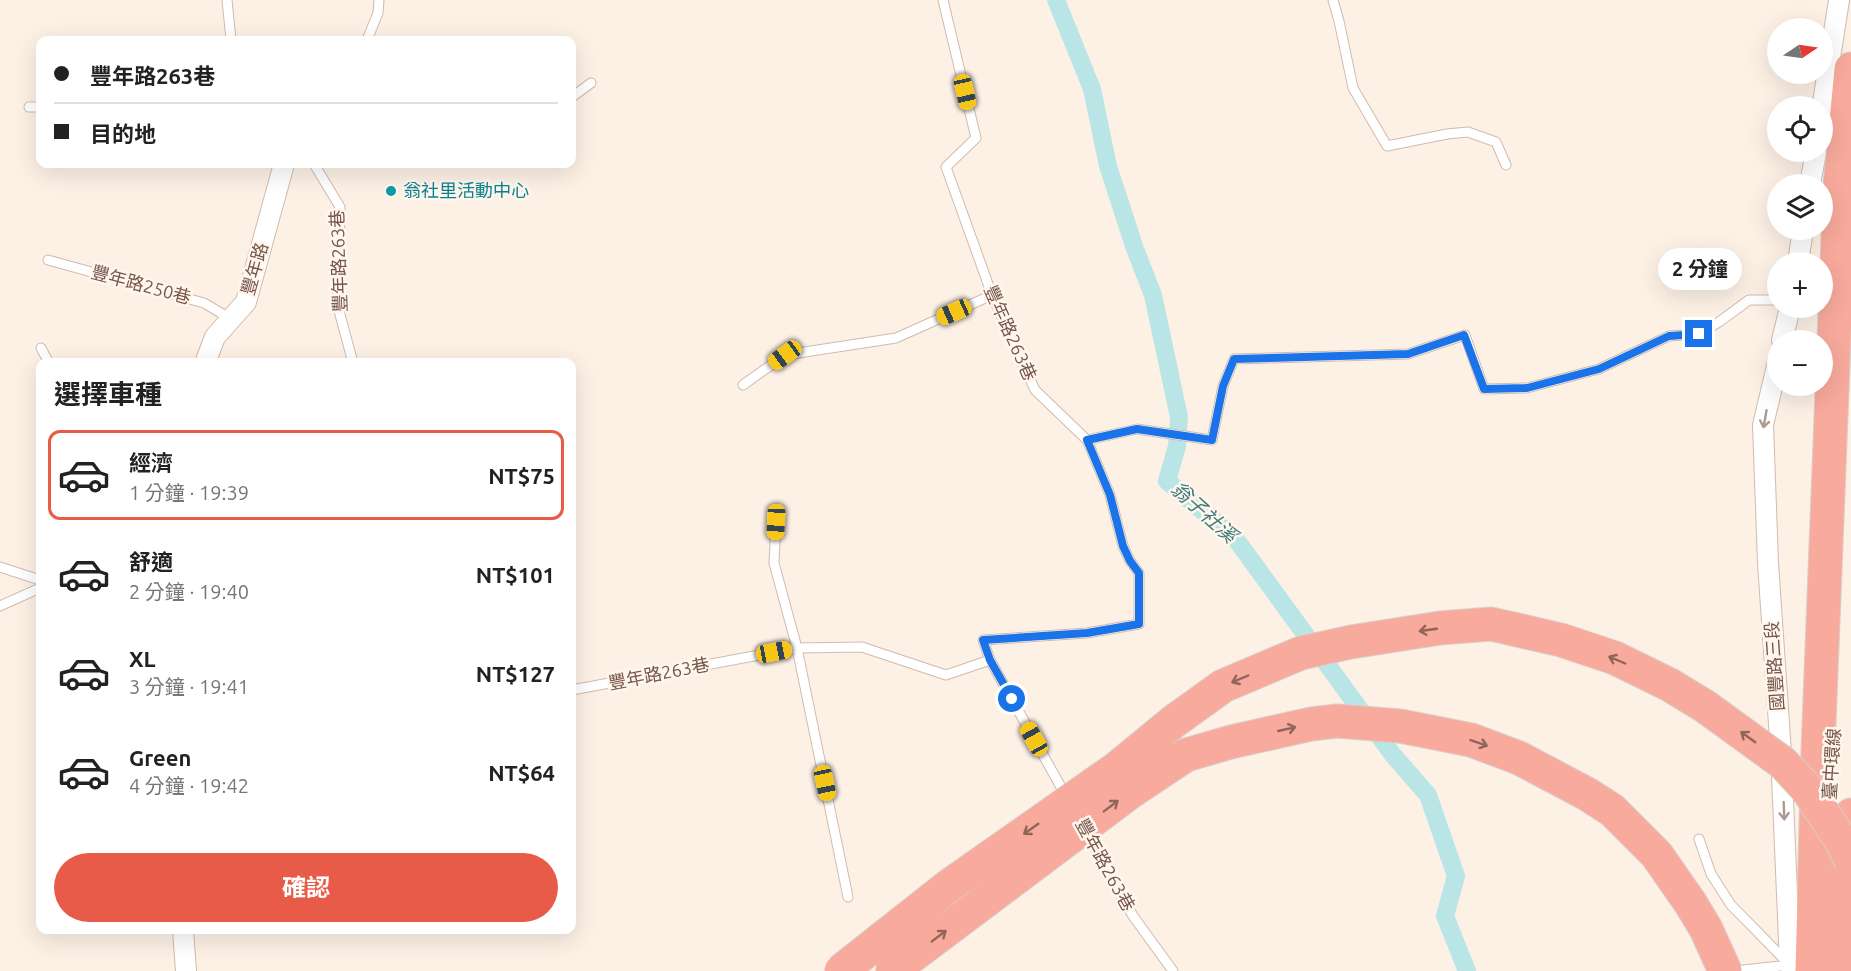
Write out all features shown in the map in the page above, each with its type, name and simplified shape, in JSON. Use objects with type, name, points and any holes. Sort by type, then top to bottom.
[{"type":"highway","points":[[1803,970],[1815,910],[1815,840],[1840,198],[1851,69]]},
{"type":"highway","name":"臺中環線","points":[[1803,970],[1836,709],[1851,414]]},
{"type":"highway","points":[[841,971],[950,885],[1117,768],[1173,722],[1223,686],[1301,653],[1351,642],[1440,628],[1491,624],[1561,640],[1615,658],[1670,685],[1706,707],[1784,763],[1813,798],[1841,840],[1851,861]]},
{"type":"highway","points":[[892,971],[1129,793],[1186,755],[1231,742],[1311,724],[1337,721],[1400,726],[1471,740],[1520,758],[1612,810],[1657,855],[1706,929],[1725,971]]},
{"type":"highway","name":"臺中環線","points":[[1843,971],[1851,815]]},
{"type":"highway","points":[[1843,971],[1851,896]]},
{"type":"street","points":[[1824,96],[1839,0]]},
{"type":"street","name":"豐年路","points":[[207,358],[215,337],[246,302],[284,168]]},
{"type":"street","name":"國豐路三段","points":[[1770,396],[1763,425],[1768,563],[1781,753],[1803,970]]},
{"type":"street","points":[[183,934],[186,971]]},
{"type":"lane","points":[[227,0],[231,36]]},
{"type":"lane","points":[[369,36],[378,13],[380,0]]},
{"type":"lane","name":"豐年路263巷","points":[[943,0],[976,138],[946,167],[992,295],[1035,390],[1087,440],[1110,495],[1123,546],[1139,573],[1139,624],[1087,633],[983,640],[990,660],[1133,916],[1173,971]]},
{"type":"lane","points":[[1333,0],[1340,21],[1353,88],[1387,146],[1468,132],[1497,142],[1506,165]]},
{"type":"lane","points":[[576,94],[591,83]]},
{"type":"lane","points":[[29,107],[36,107]]},
{"type":"lane","name":"豐年路263巷","points":[[316,168],[340,207],[338,307],[352,358]]},
{"type":"lane","name":"豐年路250巷","points":[[48,260],[204,303],[231,319]]},
{"type":"lane","points":[[743,385],[785,355],[896,338],[992,295]]},
{"type":"lane","points":[[1087,440],[1137,429],[1212,440],[1223,386],[1234,359],[1408,354],[1464,335],[1484,389],[1527,388],[1599,369],[1669,336],[1699,334],[1749,300],[1767,300]]},
{"type":"lane","points":[[41,348],[46,358]]},
{"type":"lane","points":[[776,522],[774,563],[797,648],[848,897]]},
{"type":"lane","points":[[0,567],[36,579]]},
{"type":"lane","points":[[0,606],[36,590]]},
{"type":"lane","name":"豐年路263巷","points":[[576,689],[797,648],[862,647],[946,675],[990,660]]},
{"type":"lane","points":[[1699,839],[1710,874],[1731,905],[1803,970]]},
{"type":"lane","points":[[1734,971],[1803,970]]},
{"type":"waterway","name":"翁子社溪","points":[[1056,0],[1092,89],[1108,166],[1135,249],[1153,295],[1179,417],[1177,446],[1167,481],[1235,538],[1393,755],[1428,795],[1456,876],[1445,916],[1467,971]]},
{"type":"place","name":"翁社里活動中心","points":[[391,191]]},
{"type":"route","points":[[1012,699],[990,660],[983,640],[1087,633],[1139,624],[1139,573],[1123,546],[1110,495],[1087,440],[1137,429],[1212,440],[1223,386],[1234,359],[1408,354],[1464,335],[1484,389],[1527,388],[1599,369],[1669,336],[1699,334]]}]
